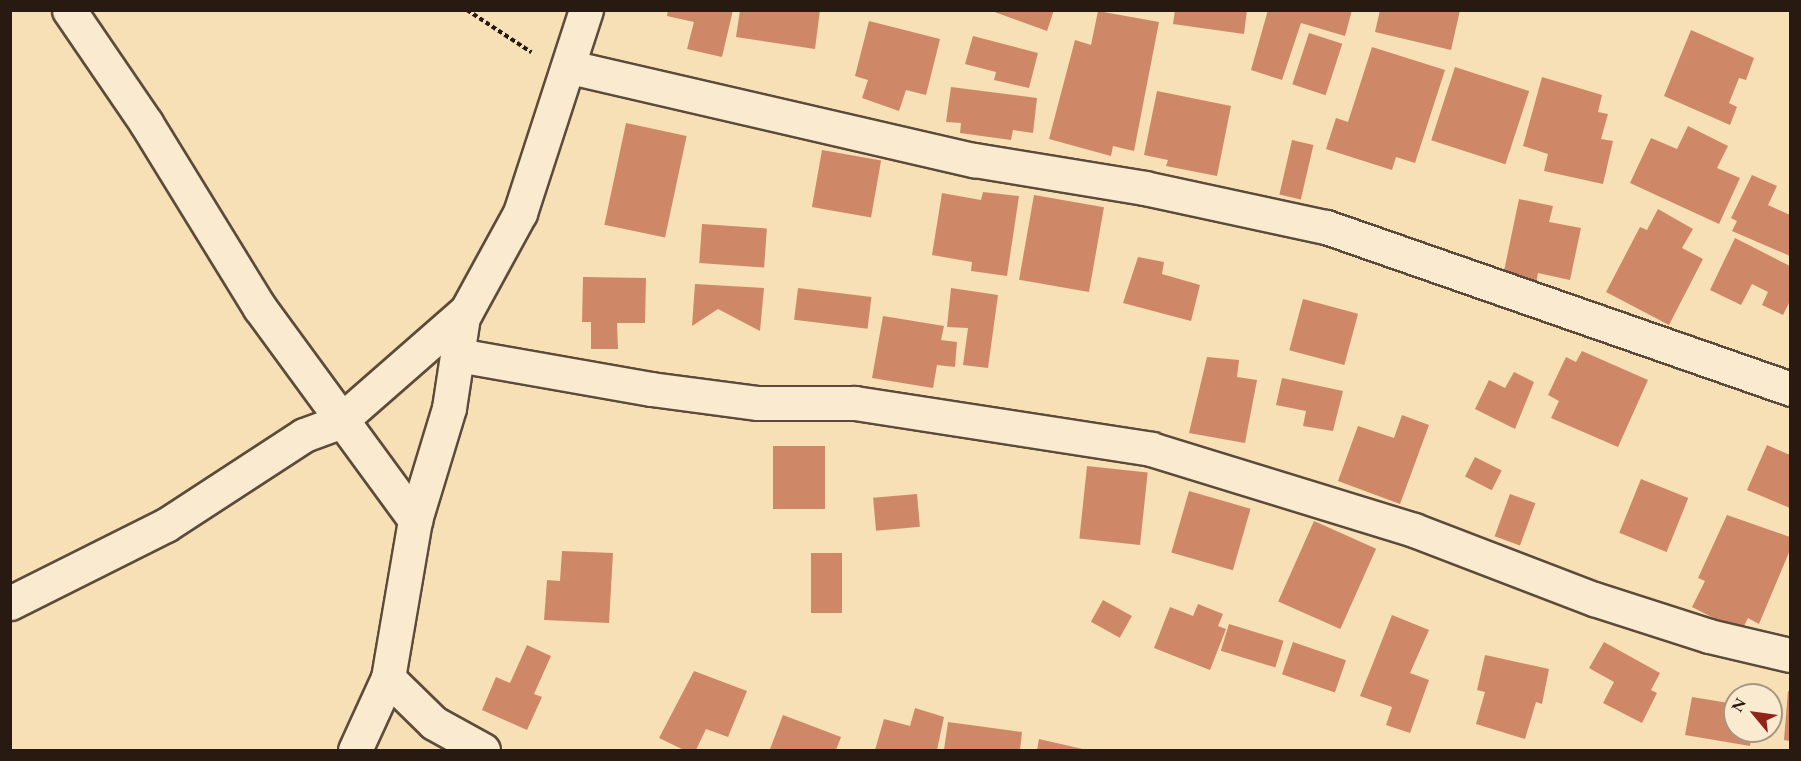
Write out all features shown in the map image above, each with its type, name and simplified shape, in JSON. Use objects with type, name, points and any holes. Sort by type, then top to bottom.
[{"type":"street","points":[[69,10],[164,152],[229,262],[339,422],[415,520]]},
{"type":"street","points":[[355,750],[388,678],[415,520],[440,443],[466,311],[520,213],[570,67],[586,10]]},
{"type":"street","points":[[570,67],[974,160],[1145,188],[1326,227],[1791,388]]},
{"type":"street","points":[[10,603],[166,525],[304,435],[339,422],[466,311]]},
{"type":"street","points":[[458,355],[651,389],[759,403],[855,403],[1151,449],[1414,530],[1594,599],[1709,636],[1791,655]]},
{"type":"street","points":[[388,678],[434,723],[483,750]]},
{"type":"path","points":[[467,10],[502,38],[570,67]]},
{"type":"building","points":[[668,10],[733,10],[722,57],[687,49],[694,22],[667,16]]},
{"type":"building","points":[[740,10],[820,10],[815,49],[736,37]]},
{"type":"building","points":[[989,10],[1054,10],[1047,31]]},
{"type":"building","points":[[1175,10],[1247,10],[1244,34],[1173,24]]},
{"type":"building","points":[[1268,10],[1352,10],[1345,36],[1301,23],[1282,80],[1251,70]]},
{"type":"building","points":[[1380,10],[1460,10],[1451,50],[1375,32]]},
{"type":"building","points":[[1098,11],[1159,22],[1134,151],[1113,146],[1111,156],[1049,139],[1075,40],[1091,45]]},
{"type":"building","points":[[869,21],[940,39],[926,95],[906,90],[899,111],[862,98],[868,80],[855,76]]},
{"type":"building","points":[[1691,30],[1754,58],[1746,80],[1739,78],[1729,103],[1737,107],[1730,125],[1664,96]]},
{"type":"building","points":[[1309,33],[1342,44],[1326,95],[1292,84]]},
{"type":"building","points":[[973,36],[1038,53],[1029,88],[994,80],[996,72],[965,64]]},
{"type":"building","points":[[1372,47],[1445,70],[1415,163],[1396,157],[1392,170],[1326,149],[1336,118],[1348,122]]},
{"type":"building","points":[[1455,67],[1529,91],[1505,164],[1431,140]]},
{"type":"building","points":[[1542,77],[1602,95],[1598,112],[1608,114],[1601,139],[1613,141],[1603,184],[1544,171],[1548,154],[1523,146]]},
{"type":"building","points":[[951,87],[1037,98],[1033,133],[1013,130],[1011,140],[960,133],[961,123],[946,122]]},
{"type":"building","points":[[1157,91],[1231,106],[1217,176],[1166,166],[1168,160],[1144,155]]},
{"type":"building","points":[[626,123],[687,136],[665,238],[604,225]]},
{"type":"building","points":[[1688,126],[1728,146],[1717,168],[1740,178],[1719,224],[1630,183],[1651,138],[1677,149]]},
{"type":"building","points":[[1292,140],[1313,145],[1301,200],[1279,195]]},
{"type":"building","points":[[822,150],[881,160],[871,218],[812,207]]},
{"type":"building","points":[[1752,175],[1777,186],[1768,205],[1790,215],[1790,256],[1732,231],[1737,221],[1731,218]]},
{"type":"building","points":[[983,192],[1019,196],[1007,276],[971,271],[972,262],[932,255],[942,193],[981,200]]},
{"type":"building","points":[[1034,195],[1104,207],[1089,292],[1019,280]]},
{"type":"building","points":[[1519,199],[1553,206],[1549,222],[1581,228],[1570,280],[1538,273],[1536,283],[1503,276]]},
{"type":"building","points":[[1658,209],[1693,229],[1682,248],[1703,259],[1669,325],[1606,292],[1640,227],[1647,230]]},
{"type":"building","points":[[702,224],[767,229],[764,267],[699,263]]},
{"type":"building","points":[[1735,238],[1790,266],[1790,301],[1783,315],[1762,305],[1768,292],[1752,284],[1741,305],[1710,290]]},
{"type":"building","points":[[1138,257],[1164,262],[1162,274],[1200,285],[1191,321],[1123,303]]},
{"type":"building","points":[[583,277],[646,278],[645,323],[617,323],[618,349],[591,349],[591,322],[582,322]]},
{"type":"building","points":[[695,284],[764,288],[760,331],[718,309],[692,326]]},
{"type":"building","points":[[798,288],[871,297],[868,329],[794,320]]},
{"type":"building","points":[[951,288],[998,295],[988,368],[963,365],[968,328],[947,327]]},
{"type":"building","points":[[1303,299],[1358,314],[1344,365],[1289,350]]},
{"type":"building","points":[[883,316],[944,326],[941,340],[957,342],[955,367],[937,365],[933,388],[872,378]]},
{"type":"building","points":[[1582,351],[1648,380],[1618,447],[1551,418],[1559,401],[1548,395],[1566,357],[1576,362]]},
{"type":"building","points":[[1207,357],[1239,360],[1237,377],[1257,380],[1245,443],[1189,433]]},
{"type":"building","points":[[1514,372],[1534,382],[1515,429],[1475,409],[1489,380],[1505,388]]},
{"type":"building","points":[[1282,378],[1343,391],[1333,431],[1303,426],[1306,411],[1276,405]]},
{"type":"building","points":[[1402,415],[1429,425],[1400,504],[1338,481],[1358,426],[1394,438]]},
{"type":"building","points":[[1767,445],[1790,455],[1790,508],[1747,490]]},
{"type":"building","points":[[773,446],[825,446],[825,509],[773,509]]},
{"type":"building","points":[[1475,457],[1502,471],[1492,490],[1465,477]]},
{"type":"building","points":[[1087,466],[1148,472],[1140,545],[1079,539]]},
{"type":"building","points":[[1641,479],[1688,498],[1667,552],[1619,533]]},
{"type":"building","points":[[1189,491],[1251,509],[1233,570],[1171,553]]},
{"type":"building","points":[[917,494],[920,527],[876,531],[873,498]]},
{"type":"building","points":[[1510,494],[1535,503],[1520,546],[1495,536]]},
{"type":"building","points":[[1727,515],[1790,537],[1790,550],[1759,624],[1748,618],[1741,632],[1692,607],[1705,581],[1698,578]]},
{"type":"building","points":[[1314,521],[1376,549],[1340,629],[1278,601]]},
{"type":"building","points":[[562,551],[613,553],[609,623],[544,620],[547,580],[560,581]]},
{"type":"building","points":[[811,553],[842,553],[842,613],[811,613]]},
{"type":"building","points":[[1103,600],[1132,616],[1120,638],[1091,622]]},
{"type":"building","points":[[1198,604],[1223,614],[1218,626],[1226,629],[1210,670],[1154,648],[1170,607],[1193,616]]},
{"type":"building","points":[[1392,615],[1429,630],[1410,673],[1429,680],[1410,733],[1386,725],[1392,707],[1360,696]]},
{"type":"building","points":[[1229,624],[1284,641],[1275,667],[1221,651]]},
{"type":"building","points":[[1293,642],[1346,660],[1335,692],[1282,674]]},
{"type":"building","points":[[1604,642],[1660,673],[1651,690],[1657,693],[1642,723],[1603,703],[1614,682],[1589,668]]},
{"type":"building","points":[[527,645],[551,656],[534,694],[542,697],[527,730],[482,710],[496,677],[510,683]]},
{"type":"building","points":[[1485,655],[1549,669],[1542,704],[1536,702],[1525,739],[1476,724],[1485,692],[1477,690]]},
{"type":"building","points":[[694,671],[747,691],[728,737],[706,729],[696,750],[684,750],[659,738]]},
{"type":"building","points":[[1788,691],[1790,691],[1790,741],[1784,740]]},
{"type":"building","points":[[1692,697],[1723,702],[1723,741],[1685,735]]},
{"type":"building","points":[[915,708],[944,717],[937,750],[875,750],[884,719],[910,726]]},
{"type":"building","points":[[783,715],[841,737],[836,750],[770,749]]},
{"type":"building","points":[[948,722],[1022,732],[1020,750],[944,750]]},
{"type":"building","points":[[1039,739],[1087,750],[1037,750]]},
{"type":"building","points":[[1732,743],[1750,743],[1750,746]]}]
